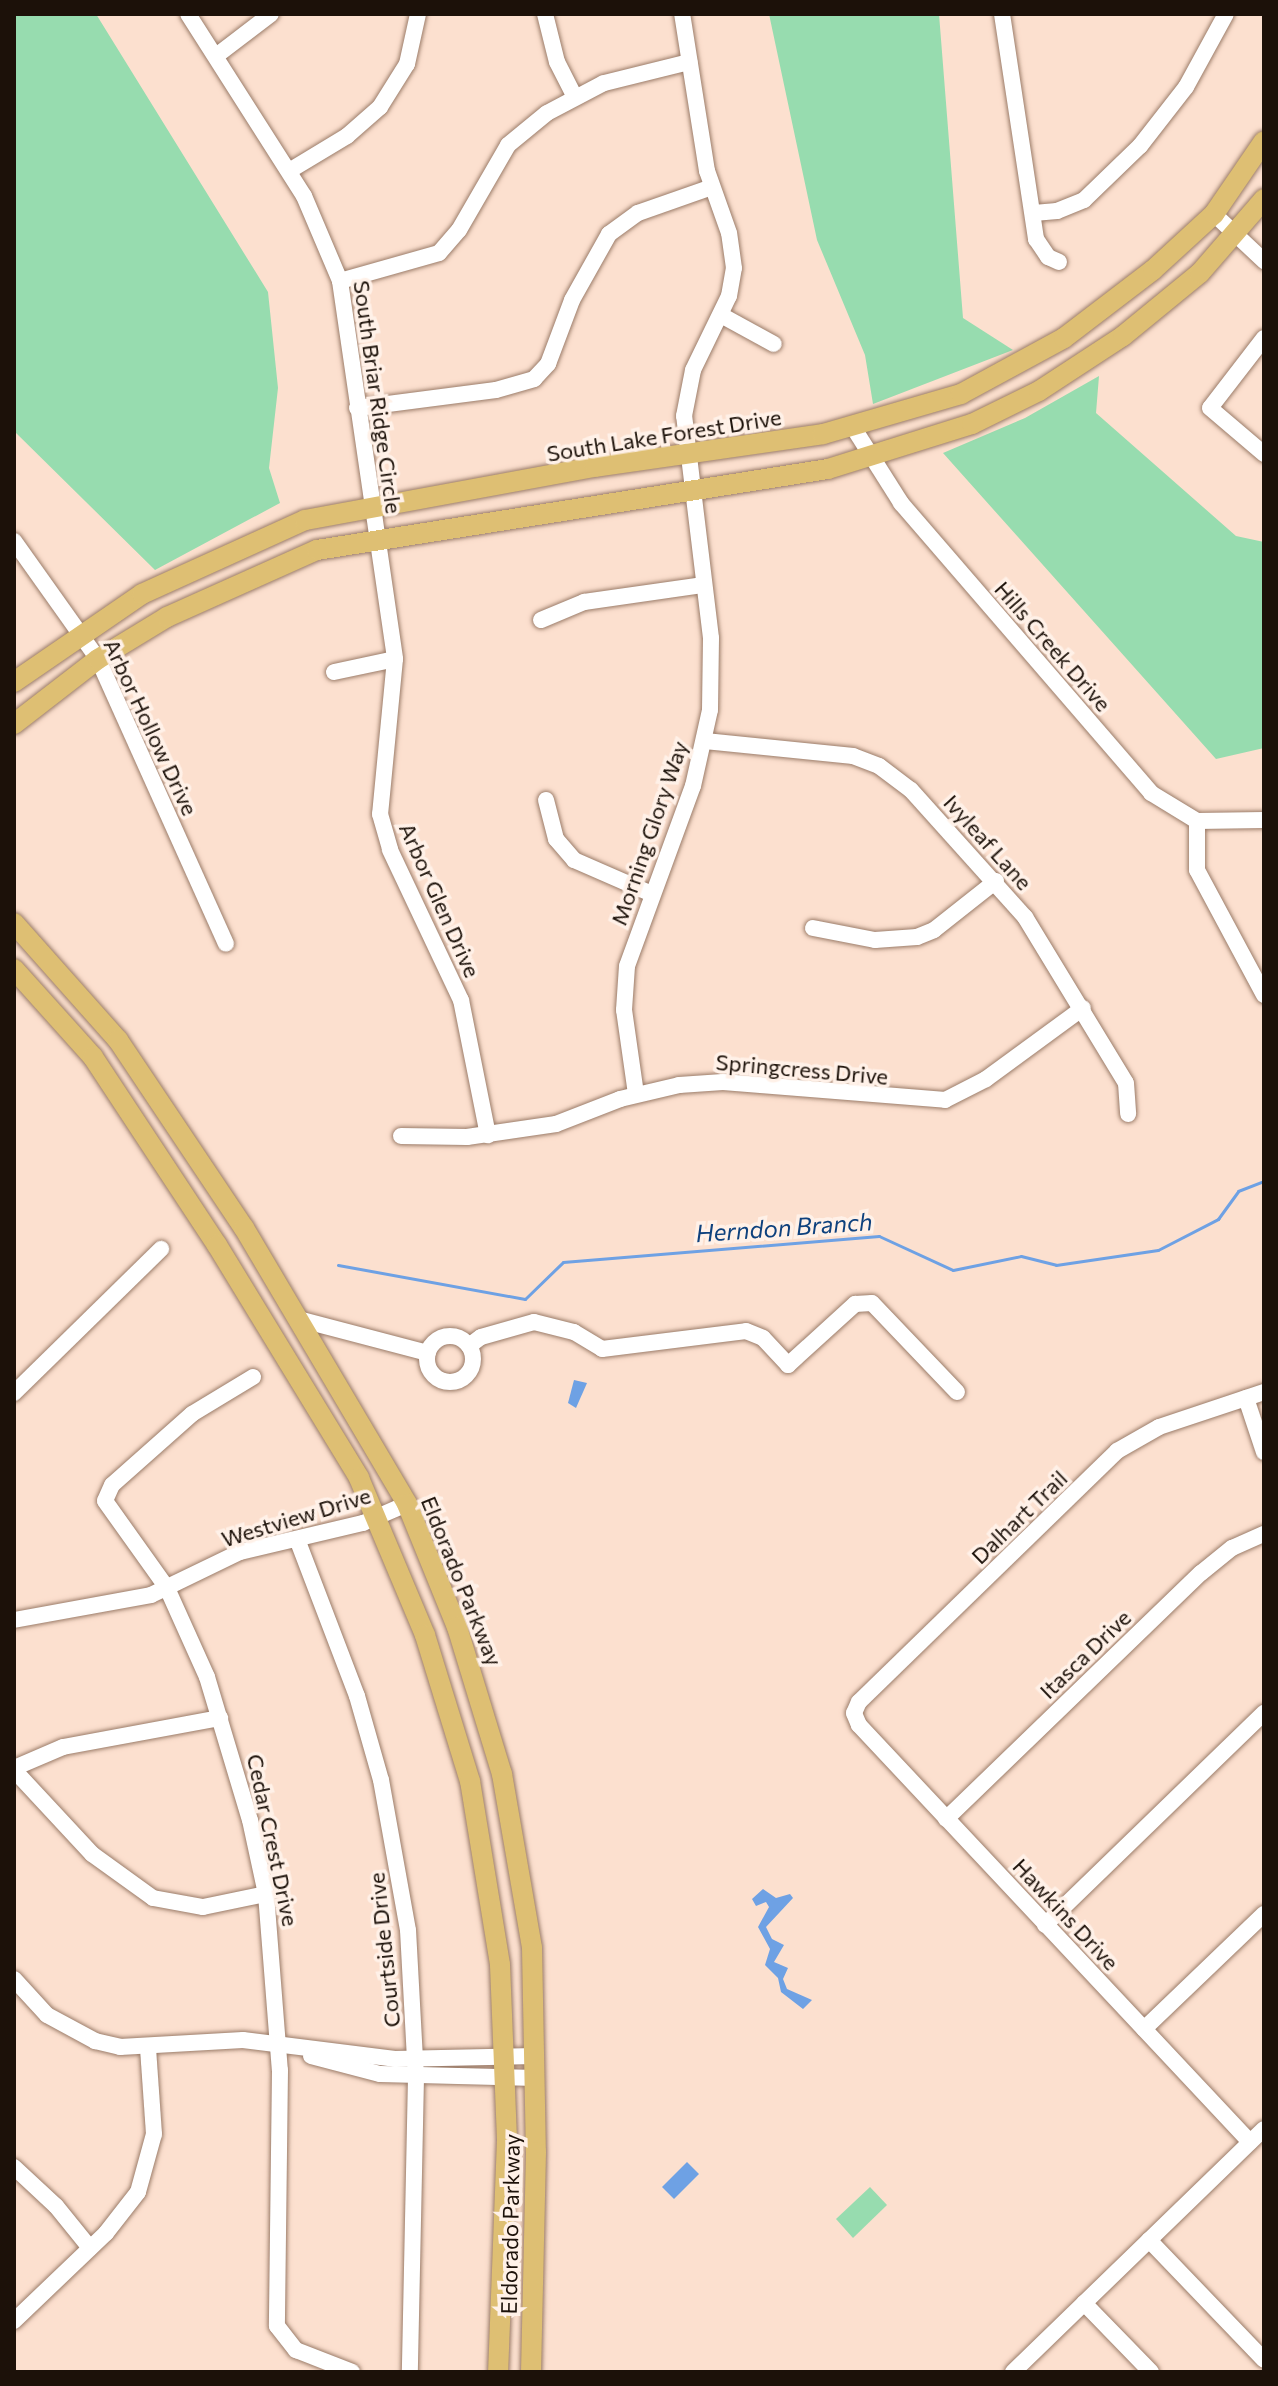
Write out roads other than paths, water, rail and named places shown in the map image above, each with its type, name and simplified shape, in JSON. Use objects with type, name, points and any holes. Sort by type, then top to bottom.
[{"type":"main road","name":"South Lake Forest Drive","points":[[14,682],[80,633],[136,597],[218,556],[305,520],[371,506],[853,427],[961,394],[1064,338],[1153,270],[1214,214],[1264,141]]},
{"type":"main road","points":[[14,724],[98,659],[253,576],[317,550],[693,490],[870,458],[972,424],[1079,367],[1178,291],[1235,235],[1264,199]]},
{"type":"main road","name":"Eldorado Parkway","points":[[14,923],[118,1040],[302,1320],[407,1504],[478,1687],[510,1817],[532,1948],[536,2078],[531,2372]]},
{"type":"main road","name":"Eldorado Parkway","points":[[14,969],[93,1057],[217,1245],[378,1516],[425,1635],[460,1746],[493,1901],[505,2012],[503,2054],[507,2140],[498,2372]]},
{"type":"main road","points":[[93,1057],[118,1040]]},
{"type":"main road","points":[[217,1245],[244,1228]]},
{"type":"main road","points":[[460,1746],[483,1808],[490,1818],[510,1817]]},
{"type":"street","name":"South Briar Ridge Circle","points":[[188,14],[318,221],[340,281],[378,538]]},
{"type":"street","points":[[216,56],[271,14]]},
{"type":"street","points":[[289,171],[347,136],[380,107],[407,64],[418,14]]},
{"type":"street","points":[[545,14],[557,62],[574,96]]},
{"type":"street","name":"Morning Glory Way","points":[[636,1094],[624,991],[652,894],[705,741],[712,676],[684,416],[689,386],[721,315],[734,268],[729,233],[712,187],[682,14]]},
{"type":"street","points":[[1002,14],[1041,250],[1059,262]]},
{"type":"street","points":[[1034,213],[1057,211],[1084,200],[1122,165],[1186,87],[1220,16]]},
{"type":"street","points":[[340,281],[439,253],[459,230],[508,145],[574,96],[615,80],[689,62]]},
{"type":"street","points":[[357,408],[496,390],[534,379],[548,364],[578,288],[609,234],[638,213],[712,187]]},
{"type":"street","points":[[1214,214],[1264,261]]},
{"type":"street","points":[[721,315],[774,344]]},
{"type":"street","points":[[1264,338],[1210,408],[1264,454]]},
{"type":"street","name":"Hills Creek Drive","points":[[853,427],[901,503],[1151,793],[1197,821]]},
{"type":"street","name":"Arbor Glen Drive","points":[[378,538],[395,659],[394,707],[379,791],[380,814],[400,872],[461,1000],[488,1135]]},
{"type":"street","name":"Arbor Hollow Drive","points":[[14,541],[98,659],[226,944]]},
{"type":"street","points":[[541,620],[584,602],[704,585]]},
{"type":"street","points":[[334,672],[395,659]]},
{"type":"street","name":"Ivyleaf Lane","points":[[705,741],[822,750],[879,766],[911,790],[996,881],[1083,1008],[1126,1083],[1128,1114]]},
{"type":"street","points":[[546,800],[556,839],[574,860],[652,894]]},
{"type":"street","points":[[1264,820],[1197,821],[1197,870],[1264,995]]},
{"type":"street","points":[[813,928],[875,940],[917,937],[934,930],[996,881]]},
{"type":"street","name":"Springcress Drive","points":[[401,1136],[488,1135],[571,1120],[636,1094],[723,1082],[945,1100],[986,1079],[1083,1008]]},
{"type":"street","points":[[14,1393],[161,1249]]},
{"type":"street","points":[[469,1346],[481,1337],[534,1322],[574,1332],[602,1349],[746,1331],[763,1338],[788,1365],[855,1304],[872,1303],[957,1392]]},
{"type":"street","points":[[302,1320],[338,1332],[428,1353]]},
{"type":"street","points":[[320,1351],[338,1332]]},
{"type":"street","points":[[450,1336],[469,1346],[471,1369],[453,1382],[432,1374],[428,1353],[436,1341],[450,1336]]},
{"type":"street","name":"Cedar Crest Drive","points":[[253,1377],[192,1414],[106,1494],[108,1508],[167,1588],[220,1718],[266,1894],[280,2047],[277,2326],[296,2350],[352,2372]]},
{"type":"street","name":"Dalhart Trail","points":[[854,1713],[859,1702],[1117,1451],[1151,1431],[1264,1392]]},
{"type":"street","points":[[1246,1398],[1264,1452]]},
{"type":"street","name":"Westview Drive","points":[[14,1620],[129,1601],[167,1588],[240,1552],[378,1516],[407,1504]]},
{"type":"street","name":"Itasca Drive","points":[[946,1819],[1210,1565],[1264,1534]]},
{"type":"street","name":"Courtside Drive","points":[[297,1539],[336,1634],[381,1780],[408,1930],[416,2077],[410,2372]]},
{"type":"street","name":"Hawkins Drive","points":[[854,1713],[859,1725],[1250,2142]]},
{"type":"street","points":[[1045,1925],[1264,1713]]},
{"type":"street","points":[[220,1718],[63,1747],[14,1769],[92,1854],[153,1898],[203,1907],[266,1894]]},
{"type":"street","points":[[1144,2029],[1264,1914]]},
{"type":"street","points":[[14,1979],[47,2015],[95,2041],[148,2048],[243,2040],[298,2050],[415,2058],[503,2054],[535,2056]]},
{"type":"street","points":[[14,2321],[124,2213],[149,2165],[154,2119],[148,2048]]},
{"type":"street","points":[[298,2050],[353,2070],[416,2077],[536,2078]]},
{"type":"street","points":[[1013,2372],[1264,2129]]},
{"type":"street","points":[[14,2167],[56,2206],[90,2248]]},
{"type":"street","points":[[1149,2240],[1264,2360]]},
{"type":"street","points":[[1084,2303],[1151,2372]]},
{"type":"water","points":[[574,1380],[587,1383],[576,1408],[568,1403]]},
{"type":"water","points":[[763,1889],[776,1898],[790,1894],[793,1898],[766,1927],[772,1939],[784,1945],[774,1962],[788,1968],[783,1979],[787,1989],[812,2000],[803,2009],[781,1992],[778,1978],[765,1965],[770,1949],[758,1927],[769,1907],[766,1902],[756,1906],[752,1899]]},
{"type":"water","points":[[687,2162],[699,2174],[674,2199],[662,2187]]},
{"type":"waterway","name":"Herndon Branch","points":[[338,1265],[525,1299],[563,1262],[879,1236],[953,1270],[1021,1256],[1056,1265],[1158,1250],[1218,1219],[1238,1191],[1264,1181]]}]
